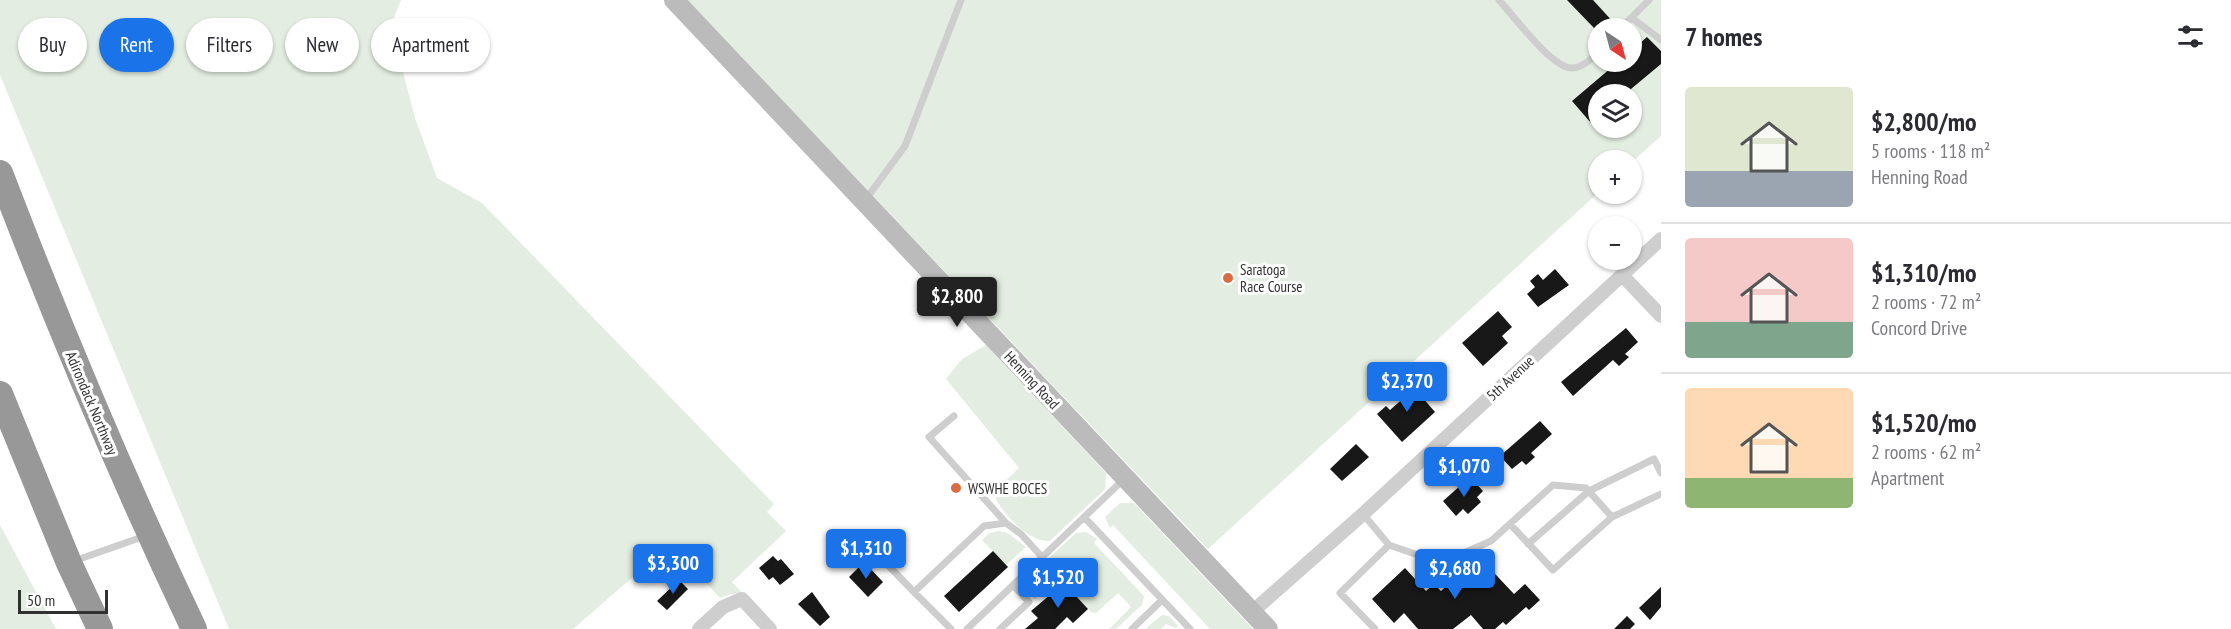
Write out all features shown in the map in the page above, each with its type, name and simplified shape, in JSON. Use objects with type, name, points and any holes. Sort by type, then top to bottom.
[{"type":"highway","name":"Adirondack Northway","points":[[0,173],[64,336],[149,534],[194,629]]},
{"type":"highway","points":[[0,394],[69,563],[100,629]]},
{"type":"street","name":"Henning Road","points":[[674,0],[1268,629]]},
{"type":"street","name":"5th Avenue","points":[[1252,612],[1363,514],[1661,239]]},
{"type":"street","points":[[1622,275],[1661,316]]},
{"type":"street","points":[[699,629],[723,607],[742,598],[770,629]]},
{"type":"lane","points":[[863,202],[905,146],[961,0]]},
{"type":"lane","points":[[1499,0],[1548,54],[1562,65],[1573,68],[1588,61]]},
{"type":"lane","points":[[1632,18],[1649,0]]},
{"type":"lane","points":[[1642,26],[1661,40]]},
{"type":"lane","points":[[954,416],[929,437],[1006,524],[1021,534],[1042,557]]},
{"type":"lane","points":[[1528,544],[1589,491],[1654,459],[1661,473]]},
{"type":"lane","points":[[967,629],[1125,478]]},
{"type":"lane","points":[[1363,514],[1389,545],[1418,555],[1459,555],[1491,541],[1553,485],[1586,488],[1612,517]]},
{"type":"lane","points":[[1510,524],[1553,570],[1612,517],[1661,494]]},
{"type":"lane","points":[[1084,517],[1190,629]]},
{"type":"lane","points":[[914,592],[984,526],[1006,524]]},
{"type":"lane","points":[[69,563],[149,534]]},
{"type":"lane","points":[[1375,629],[1340,593],[1389,545]]},
{"type":"lane","points":[[879,556],[951,629]]},
{"type":"lane","points":[[1000,629],[1029,603],[1013,585]]},
{"type":"lane","points":[[1132,629],[1162,600]]},
{"type":"shaded area","points":[[0,0],[401,0],[394,18],[371,18],[371,72],[403,72],[415,118],[437,178],[482,203],[774,504],[767,512],[786,531],[732,582],[744,595],[731,594],[720,598],[671,544],[573,629],[229,629],[0,75]]},
{"type":"shaded area","name":"Saratoga Race Course","points":[[687,0],[1661,0],[1661,136],[1642,153],[1642,150],[1588,150],[1588,202],[1208,549]]},
{"type":"shaded area","points":[[986,345],[1106,473],[1105,489],[1050,541],[1026,533],[1000,506],[996,499],[998,488],[1019,468],[946,379],[962,359]]},
{"type":"shaded area","points":[[1120,503],[1134,503],[1253,629],[1210,629],[1113,525],[1110,528],[1105,517]]},
{"type":"shaded area","points":[[0,525],[56,629],[0,629]]},
{"type":"shaded area","points":[[999,531],[1008,533],[1026,547],[1006,565],[982,540],[990,533]]},
{"type":"shaded area","points":[[1086,532],[1097,539],[1094,543],[1144,596],[1142,605],[1116,629],[1109,629],[1131,607],[1118,593],[1096,613],[1091,612],[1064,583],[1050,596],[1045,590],[1035,599],[1021,584],[1076,533]]},
{"type":"shaded area","points":[[1162,615],[1169,616],[1178,626],[1176,628],[1166,624],[1161,629],[1145,629]]},
{"type":"building","points":[[1567,0],[1593,0],[1610,18],[1588,18],[1588,22]]},
{"type":"building","points":[[1647,37],[1661,51],[1661,64],[1637,84],[1592,84],[1606,72],[1642,72],[1642,41]]},
{"type":"building","points":[[1588,87],[1588,120],[1572,101]]},
{"type":"building","points":[[1555,269],[1569,285],[1538,307],[1527,294],[1535,287],[1530,281],[1538,274],[1543,280]]},
{"type":"building","points":[[1498,311],[1512,327],[1502,336],[1508,343],[1483,366],[1462,343]]},
{"type":"building","points":[[1626,328],[1638,342],[1625,354],[1629,357],[1619,366],[1613,360],[1573,396],[1561,382]]},
{"type":"building","points":[[1408,381],[1435,412],[1402,442],[1377,414],[1386,406],[1390,410],[1406,396],[1399,389]]},
{"type":"building","points":[[1540,421],[1552,434],[1531,453],[1535,457],[1526,465],[1522,461],[1512,469],[1500,456]]},
{"type":"building","points":[[1356,444],[1369,457],[1342,481],[1330,469]]},
{"type":"building","points":[[1470,477],[1483,491],[1477,497],[1481,502],[1468,514],[1463,509],[1456,516],[1443,501]]},
{"type":"building","points":[[993,551],[1008,567],[959,612],[944,596]]},
{"type":"building","points":[[773,556],[778,561],[781,559],[794,574],[780,585],[773,577],[769,580],[759,568]]},
{"type":"building","points":[[1481,559],[1514,594],[1525,584],[1540,600],[1529,610],[1526,607],[1506,625],[1503,622],[1495,629],[1483,629],[1471,615],[1453,629],[1418,629],[1404,613],[1394,623],[1372,599],[1405,568],[1426,591],[1434,584],[1441,591],[1465,569],[1468,572]]},
{"type":"building","points":[[864,562],[883,582],[868,597],[849,577]]},
{"type":"building","points":[[679,580],[688,589],[667,610],[657,601]]},
{"type":"building","points":[[1064,583],[1088,609],[1073,623],[1067,617],[1055,629],[1025,629],[1038,618],[1031,611]]},
{"type":"building","points":[[1661,587],[1661,607],[1650,620],[1639,608]]},
{"type":"building","points":[[812,592],[830,617],[820,626],[798,604]]},
{"type":"building","points":[[1627,616],[1635,624],[1630,629],[1614,629]]},
{"type":"place","name":"Saratoga Race Course","points":[[1228,278]]},
{"type":"place","name":"WSWHE BOCES","points":[[956,488]]}]
